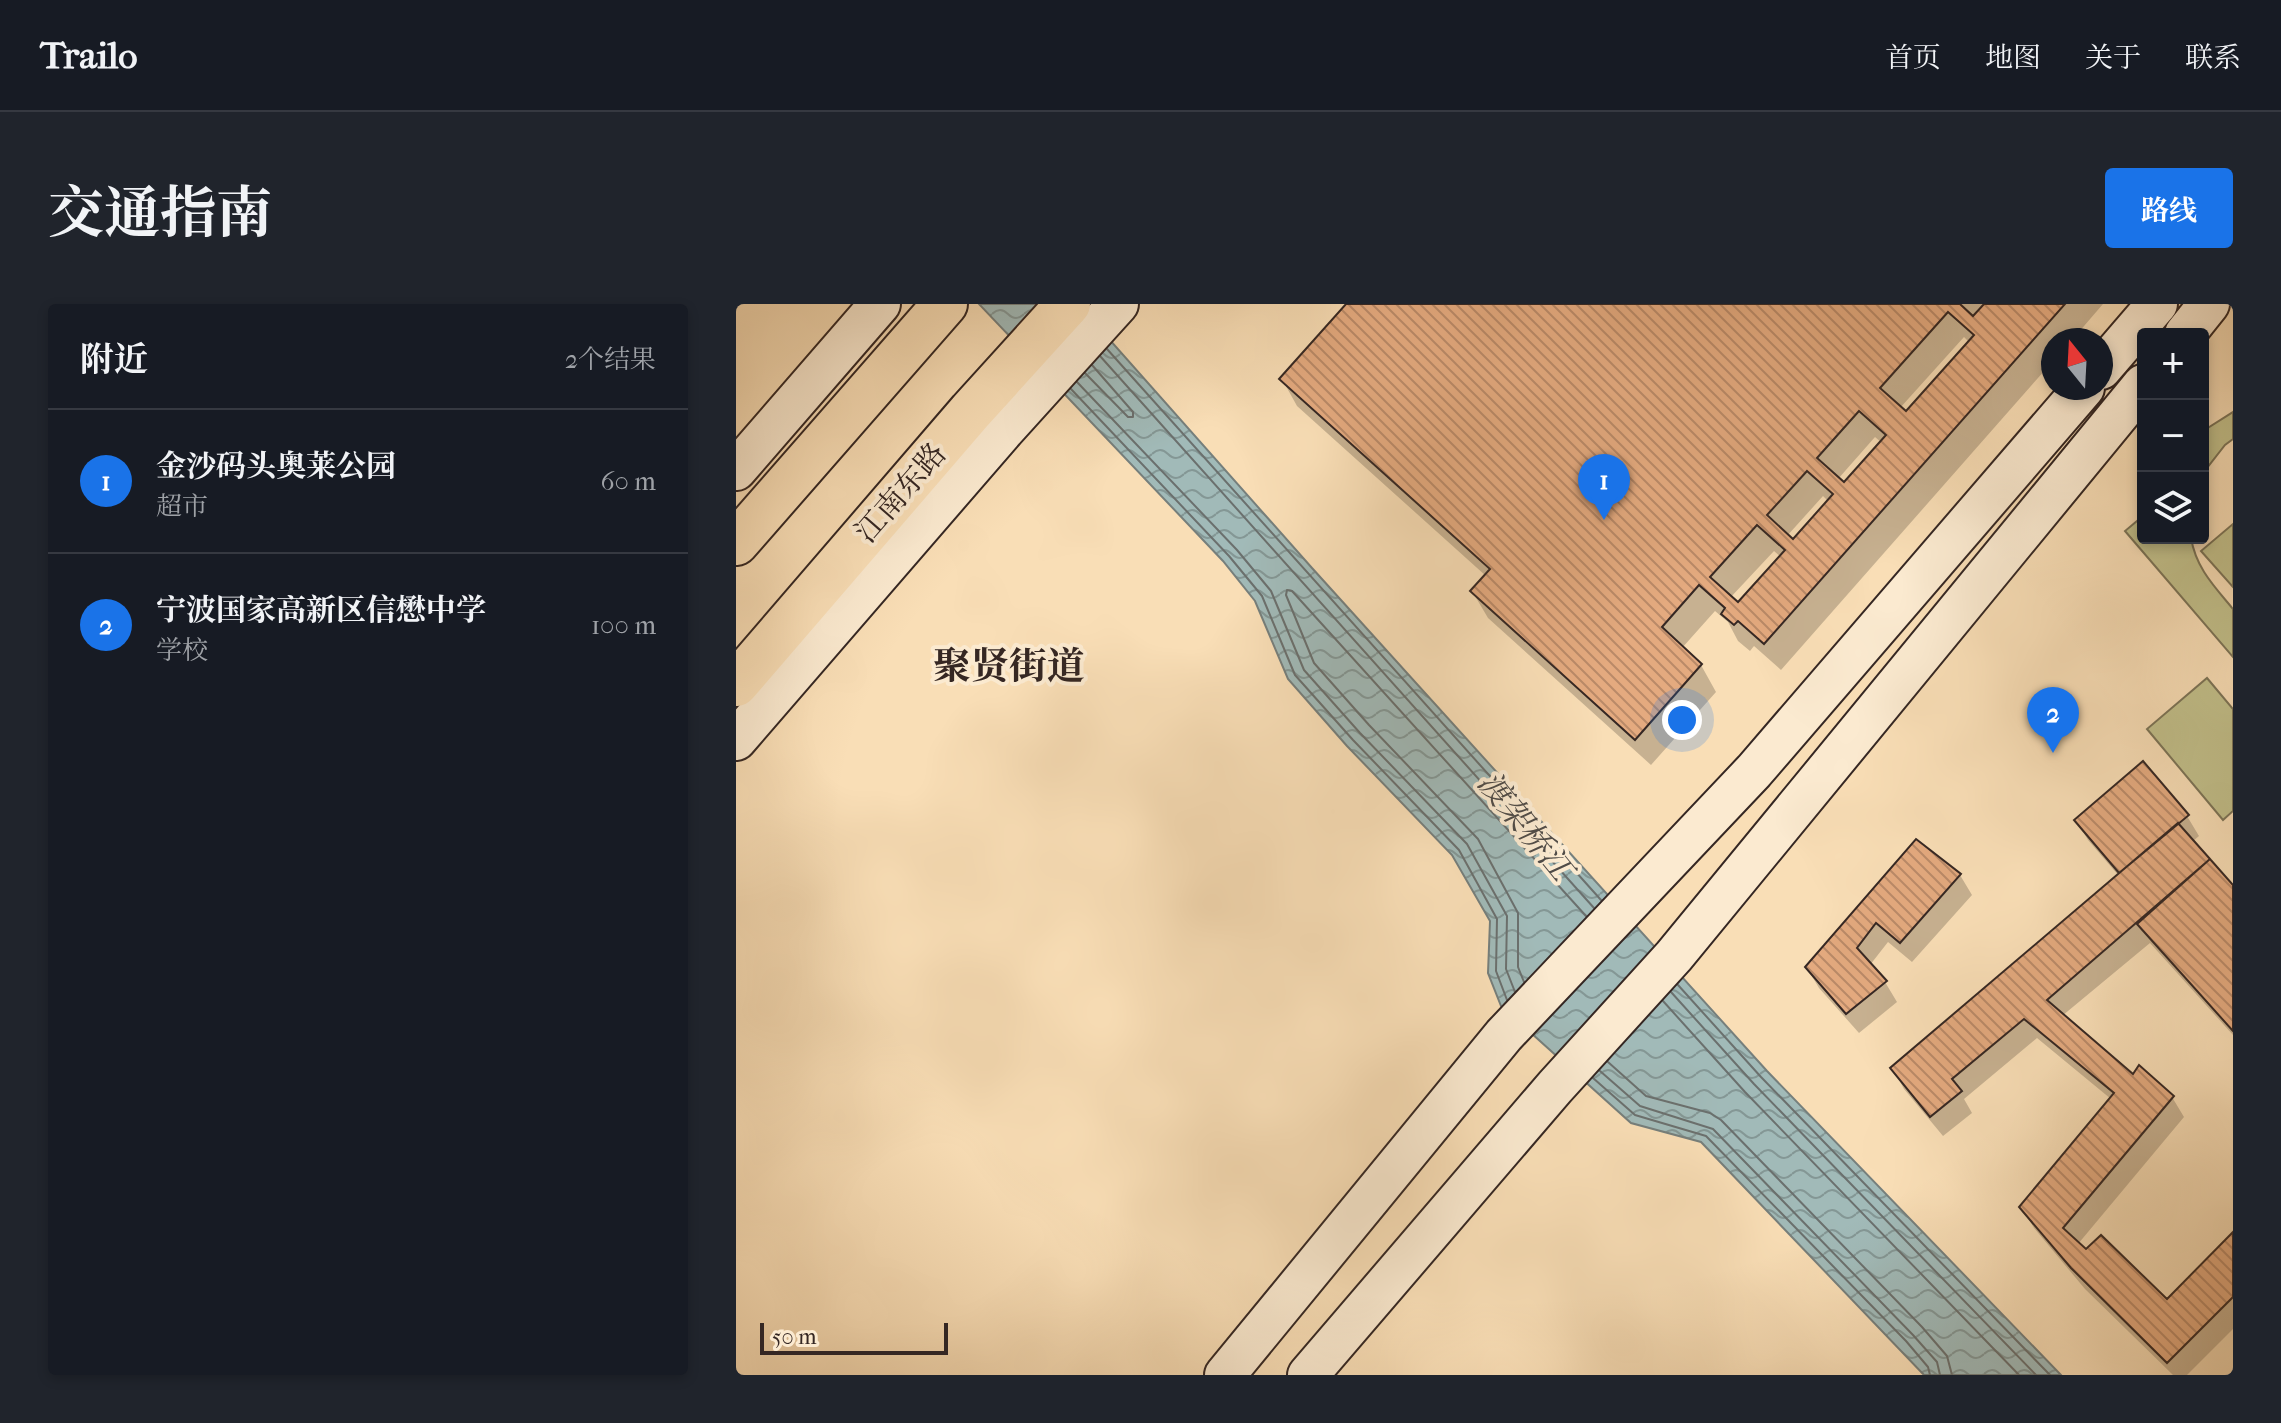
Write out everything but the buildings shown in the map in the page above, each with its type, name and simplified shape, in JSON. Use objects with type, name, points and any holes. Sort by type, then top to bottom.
[{"type":"main road","points":[[736,543],[945,304]]},
{"type":"main road","name":"江南东路","points":[[736,684],[1030,374],[1068,304]]},
{"type":"street","points":[[736,470],[880,304]]},
{"type":"street","points":[[2113,355],[2157,304]]},
{"type":"street","points":[[2190,328],[2209,304]]},
{"type":"street","points":[[736,740],[1030,374],[1117,305]]},
{"type":"street","points":[[1308,1375],[1555,1087],[1674,956],[2137,392]]},
{"type":"street","points":[[1225,1375],[1504,1035],[1754,771],[2074,400]]},
{"type":"shaded area","points":[[2233,412],[2233,439],[2209,465],[2209,427]]},
{"type":"shaded area","points":[[2137,521],[2137,544],[2192,544],[2201,568],[2233,609],[2233,657],[2125,531]]},
{"type":"shaded area","points":[[2233,524],[2233,587],[2201,551]]},
{"type":"shaded area","points":[[2207,678],[2233,709],[2233,811],[2223,820],[2147,729]]},
{"type":"water","name":"渡架桥江","points":[[979,304],[1078,304],[1767,1071],[2061,1375],[1924,1375],[1701,1142],[1631,1123],[1501,1006],[1488,973],[1490,921],[1452,855],[1347,746],[1288,679],[1255,601],[1223,561]]},
{"type":"place","name":"金沙码头奥莱公园","points":[[1604,520]]},
{"type":"place","name":"宁波国家高新区信懋中学","points":[[2053,753]]},
{"type":"district","name":"聚贤街道","points":[[1009,666]]}]
